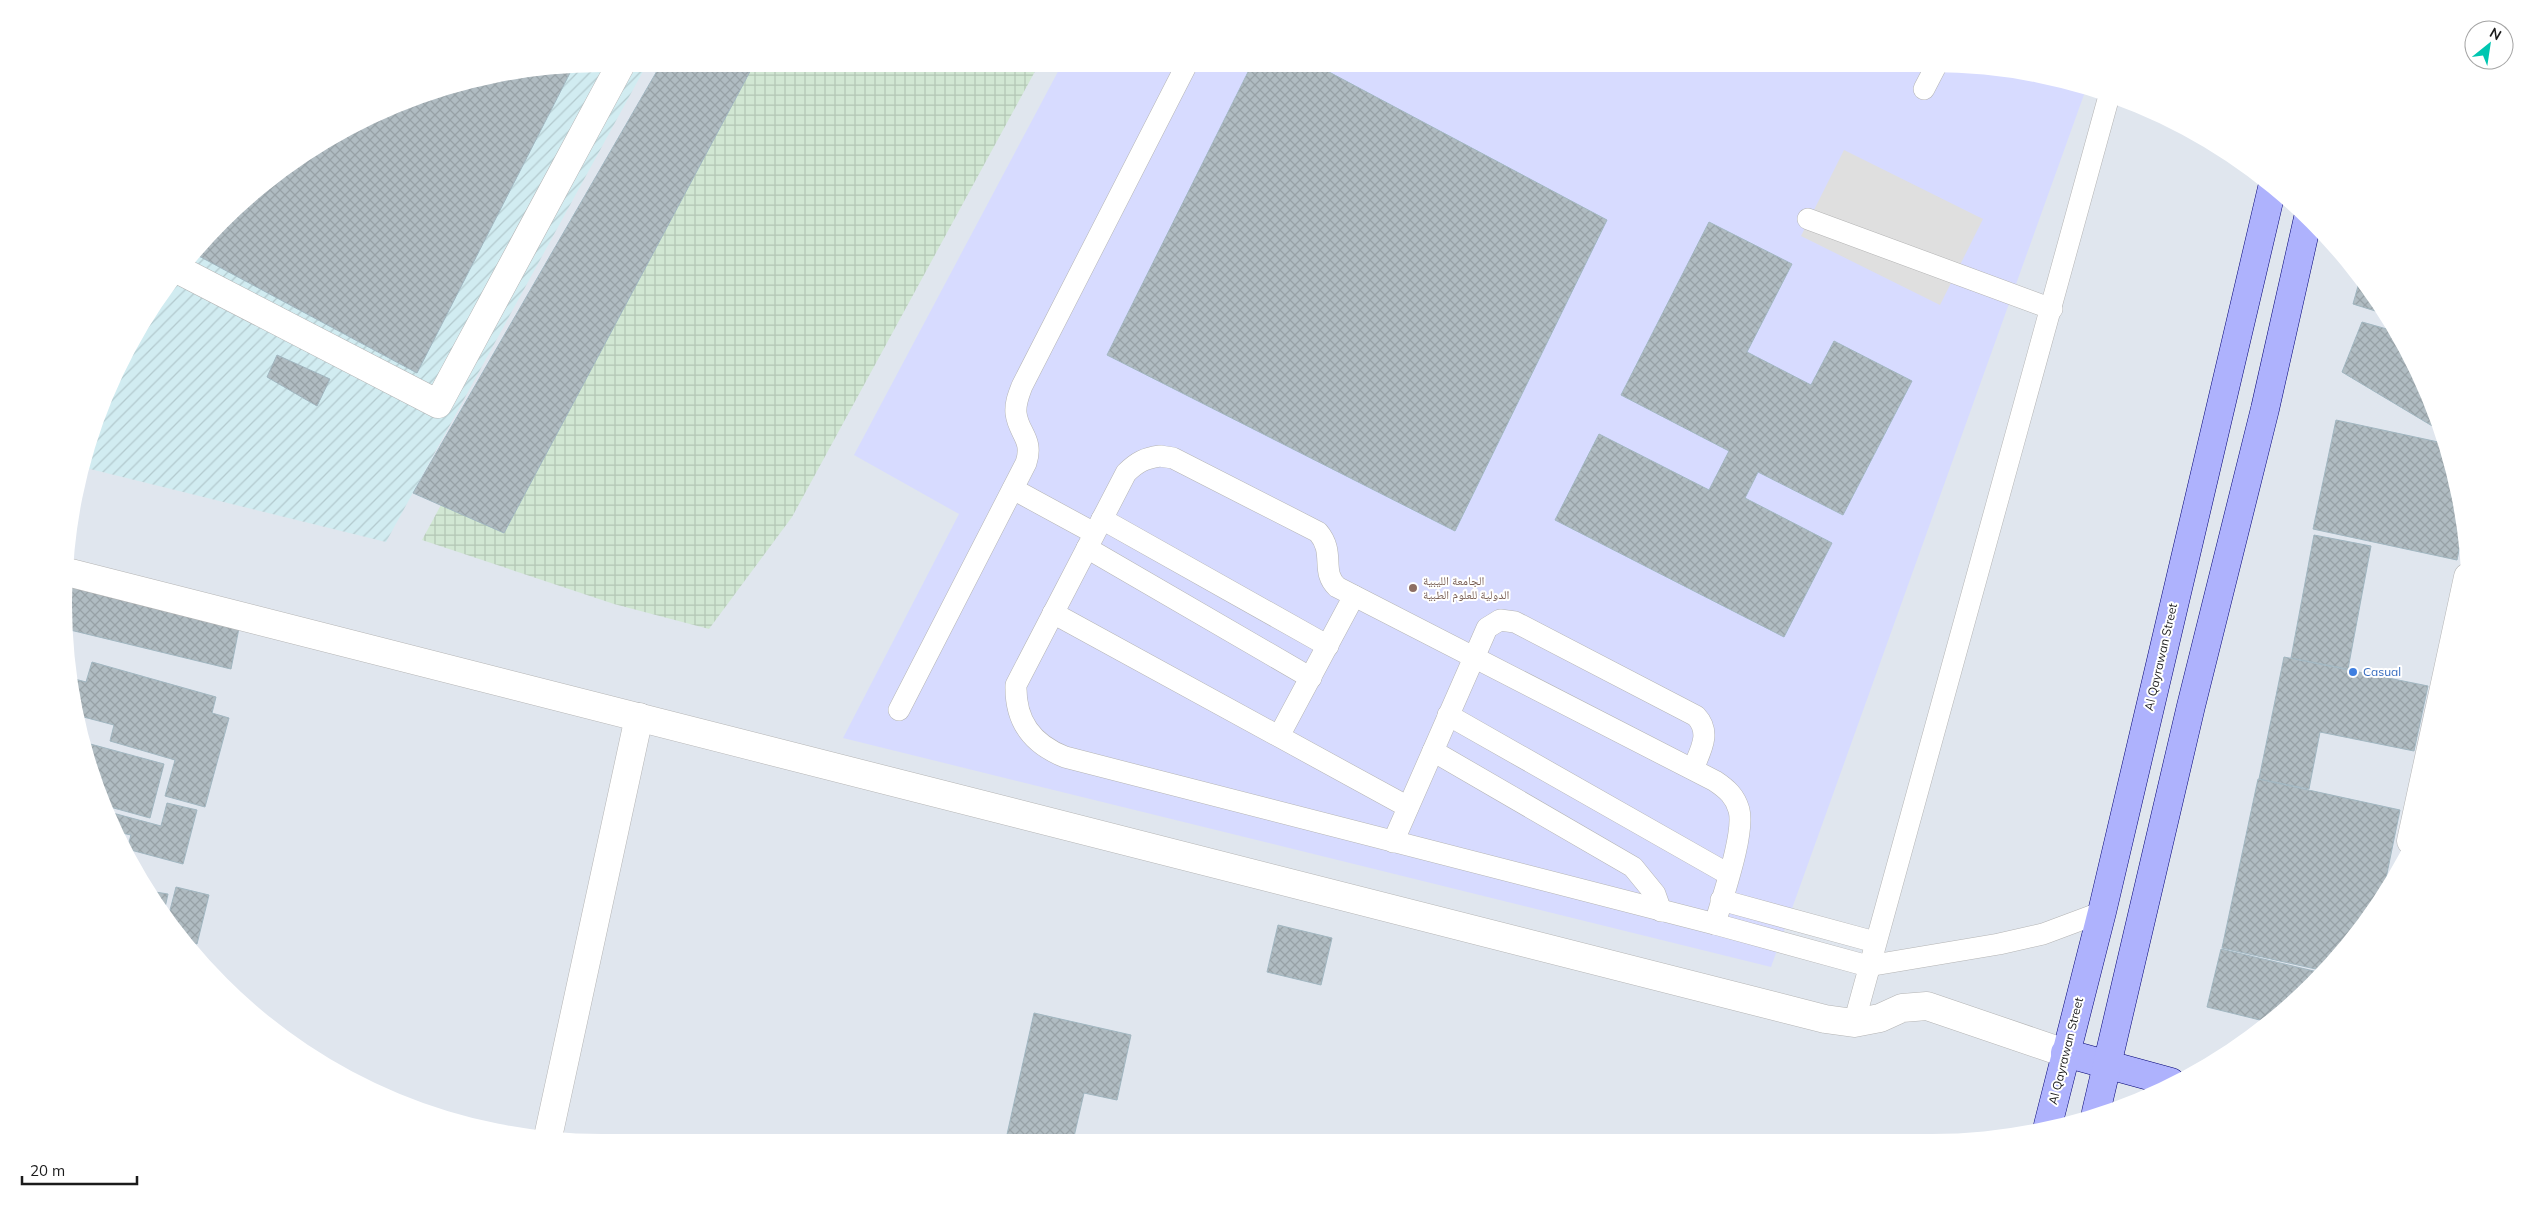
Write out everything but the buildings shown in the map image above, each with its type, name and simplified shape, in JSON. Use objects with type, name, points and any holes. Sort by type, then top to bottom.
[{"type":"main road","name":"Al Qayrawan Street","points":[[2049,1119],[2102,912],[2270,195]]},
{"type":"main road","points":[[2097,1106],[2189,715],[2265,409],[2306,228]]},
{"type":"main road","points":[[2065,1053],[2164,1080]]},
{"type":"street","points":[[187,274],[438,404],[617,72]]},
{"type":"street","points":[[74,574],[1806,1014],[1854,1023],[1880,1018],[1902,1008],[1927,1006],[2065,1053]]},
{"type":"street","points":[[2416,818],[2462,605]]},
{"type":"street","points":[[549,1130],[639,717]]},
{"type":"lane","points":[[899,710],[1029,455],[1026,436],[1016,414],[1017,399],[1022,386],[1183,72]]},
{"type":"lane","points":[[1924,89],[1933,72]]},
{"type":"lane","points":[[1854,1023],[1868,966],[2052,309],[2107,103]]},
{"type":"lane","points":[[1808,219],[2052,309]]},
{"type":"lane","points":[[1714,924],[1740,825],[1735,800],[1727,789],[1693,769],[1354,596],[1331,582],[1328,574],[1328,547],[1318,532],[1174,458],[1148,457],[1136,463],[1126,473],[1016,685],[1016,699],[1024,724],[1034,739],[1048,750],[1065,757],[1661,910],[1868,966],[1999,944],[2043,934],[2102,912]]},
{"type":"lane","points":[[1013,489],[1094,533],[1328,646]]},
{"type":"lane","points":[[1094,533],[1311,678]]},
{"type":"lane","points":[[1280,736],[1354,596]]},
{"type":"lane","points":[[1053,613],[1408,807]]},
{"type":"lane","points":[[1393,842],[1487,628],[1493,623],[1508,620],[1524,627],[1696,716],[1704,726],[1706,733],[1693,769]]},
{"type":"lane","points":[[1448,715],[1728,874]]},
{"type":"lane","points":[[1432,752],[1634,868],[1655,894],[1661,910]]},
{"type":"lane","points":[[1721,900],[1875,942]]},
{"type":"shaded area","points":[[603,72],[643,72],[386,542],[90,469],[101,432],[127,368],[162,308],[204,253],[253,204],[280,182],[338,144],[368,127],[400,113],[466,91],[534,77]]},
{"type":"shaded area","points":[[676,72],[1035,72],[792,517],[709,629],[614,604],[422,540]]},
{"type":"shaded area","name":"الجامعة الليبية الدولية للعلوم الطبية","points":[[1058,72],[1931,72],[2000,77],[2034,83],[2084,96],[1771,967],[843,738],[959,514],[854,455]]},
{"type":"shaded area","points":[[1844,150],[1983,219],[1940,305],[1801,236]]},
{"type":"place","name":"الجامعة الليبية الدولية للعلوم الطبية","points":[[1413,588]]},
{"type":"place","name":"Casual","points":[[2353,672]]}]
